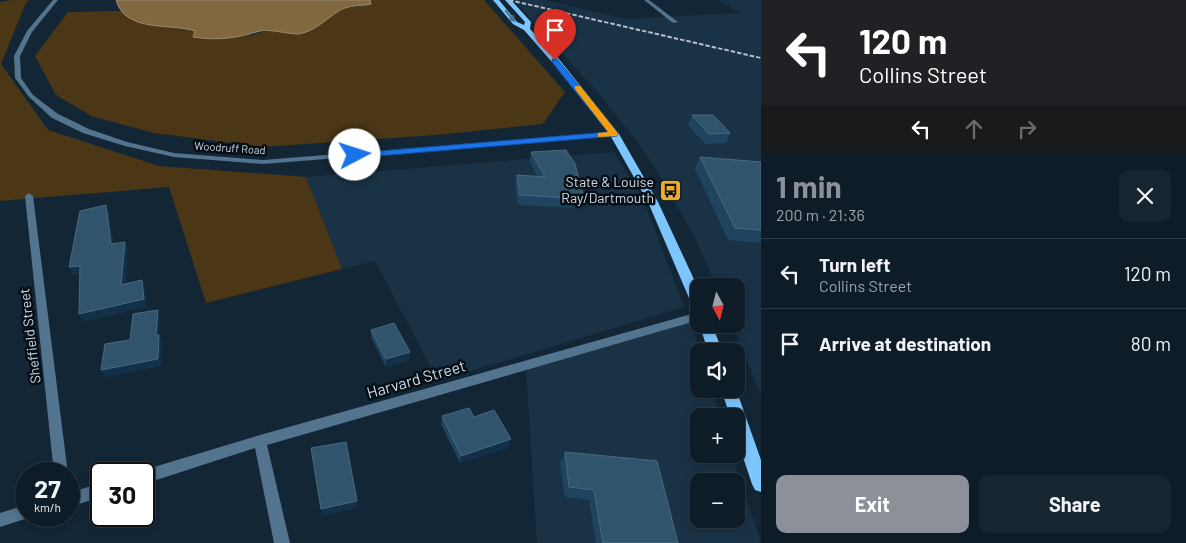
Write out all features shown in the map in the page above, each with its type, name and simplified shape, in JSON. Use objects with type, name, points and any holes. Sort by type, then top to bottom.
[{"type":"main road","points":[[496,0],[515,23],[526,28],[576,85],[614,134],[653,202],[690,285]]},
{"type":"main road","points":[[508,0],[528,22],[526,28]]},
{"type":"main road","points":[[731,398],[761,484]]},
{"type":"street","name":"Woodruff Road","points":[[56,0],[29,32],[17,56],[18,78],[31,96],[55,116],[124,144],[174,155],[263,162],[614,134]]},
{"type":"street","points":[[646,0],[675,22]]},
{"type":"street","name":"Sheffield Street","points":[[29,196],[59,462]]},
{"type":"street","name":"Harvard Street","points":[[155,474],[260,441],[690,319]]},
{"type":"street","points":[[260,441],[282,543]]},
{"type":"street","points":[[0,520],[15,515]]},
{"type":"shaded area","points":[[29,0],[25,5],[1,64],[48,130],[159,166],[306,177],[342,269],[206,303],[169,187],[0,201],[0,2]]},
{"type":"shaded area","points":[[116,0],[370,0],[371,4],[351,6],[340,10],[305,33],[260,31],[235,37],[211,39],[193,37],[195,31],[150,25],[129,18],[121,10]]},
{"type":"shaded area","points":[[370,0],[484,0],[565,92],[543,124],[436,135],[263,147],[154,133],[91,116],[56,95],[35,56],[68,12],[121,11],[132,20],[195,31],[193,37],[253,35],[275,31],[298,34],[345,8],[362,6]]},
{"type":"shaded area","points":[[514,0],[545,0],[625,19],[740,13],[719,0],[761,0],[761,395],[745,356],[745,343],[740,343],[736,333],[745,333],[745,278],[712,278],[695,238],[657,171],[638,143],[599,94]]},
{"type":"shaded area","points":[[614,152],[643,199],[684,307],[438,381],[375,261],[342,269],[306,177]]},
{"type":"shaded area","points":[[688,315],[690,333],[694,333],[697,343],[690,343],[690,398],[715,398],[718,408],[690,408],[690,463],[735,463],[738,473],[690,473],[690,528],[745,528],[745,494],[761,543],[537,543],[526,367]]},
{"type":"building","points":[[692,115],[713,115],[730,133],[709,134]]},
{"type":"building","points":[[566,150],[575,164],[584,199],[520,195],[517,175],[545,177],[531,152]]},
{"type":"building","points":[[700,157],[761,162],[761,230],[735,228]]},
{"type":"building","points":[[106,205],[111,244],[125,242],[121,285],[142,280],[144,299],[79,314],[80,266],[69,267],[80,211]]},
{"type":"building","points":[[158,310],[156,335],[159,335],[158,359],[101,370],[105,344],[130,340],[133,314]]},
{"type":"building","points":[[394,323],[410,352],[386,359],[371,330]]},
{"type":"building","points":[[469,408],[474,417],[494,410],[511,439],[461,456],[442,416]]},
{"type":"building","points":[[346,442],[357,501],[321,509],[311,448]]},
{"type":"building","points":[[565,452],[657,461],[678,543],[603,543],[594,490],[569,487]]},
{"type":"railway","points":[[509,0],[761,58]]},
{"type":"slow traffic","points":[[578,87],[614,134],[601,135]]},
{"type":"place","name":"State & Louise Ray/Dartmouth","points":[[670,190]]},
{"type":"route","points":[[355,155],[614,134],[555,60]]}]
